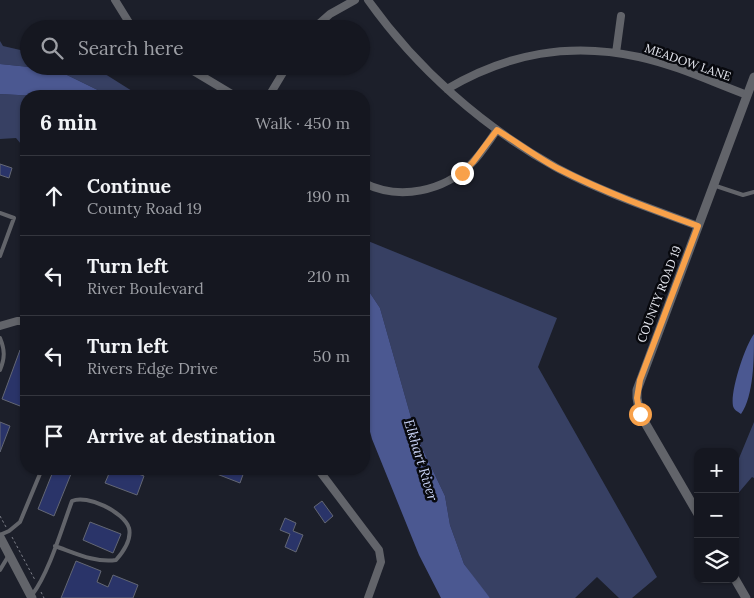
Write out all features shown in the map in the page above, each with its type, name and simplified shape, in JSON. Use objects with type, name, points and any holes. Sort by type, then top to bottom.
[{"type":"street","points":[[115,0],[127,20]]},
{"type":"street","points":[[323,20],[355,0]]},
{"type":"street","points":[[368,0],[407,48],[447,89],[497,130],[538,157],[578,178],[631,201],[698,226]]},
{"type":"street","points":[[616,53],[621,16]]},
{"type":"street","name":"MEADOW LANE","points":[[447,89],[491,66],[533,55],[578,50],[616,53],[661,63],[747,95]]},
{"type":"street","points":[[200,75],[225,90]]},
{"type":"street","points":[[273,90],[282,75]]},
{"type":"street","name":"COUNTY ROAD 19","points":[[694,507],[640,414],[637,390],[754,77]]},
{"type":"street","points":[[370,185],[395,192],[418,191],[449,181],[473,162],[497,130]]},
{"type":"street","points":[[0,326],[20,321]]},
{"type":"street","points":[[323,475],[376,545],[380,555],[380,567],[368,598]]},
{"type":"street","points":[[0,536],[31,598]]},
{"type":"street","points":[[737,583],[746,598]]},
{"type":"lane","points":[[713,185],[743,195],[754,192]]},
{"type":"lane","points":[[0,213],[14,218],[0,256]]},
{"type":"lane","points":[[0,338],[4,348],[4,359],[0,370]]},
{"type":"lane","points":[[0,536],[20,522],[40,475]]},
{"type":"lane","points":[[31,598],[38,587],[72,501],[77,498],[108,507],[122,517],[129,528],[128,543],[116,560],[107,561],[85,557],[55,546]]},
{"type":"lane","points":[[0,570],[10,555]]},
{"type":"path","points":[[0,516],[44,598]]},
{"type":"shaded area","points":[[0,41],[3,46],[20,50],[20,66],[0,64]]},
{"type":"shaded area","points":[[67,75],[107,75],[130,90],[98,90]]},
{"type":"shaded area","points":[[0,94],[20,95],[20,143],[16,138],[0,139]]},
{"type":"shaded area","points":[[370,242],[557,318],[538,367],[657,577],[632,598],[619,598],[597,577],[575,598],[490,598],[464,564],[450,525],[445,496],[416,435],[380,308],[370,293]]},
{"type":"shaded area","points":[[754,422],[754,478],[752,477],[739,492],[739,458]]},
{"type":"water","points":[[0,64],[20,66],[20,75],[67,75],[98,90],[20,90],[20,95],[0,94]]},
{"type":"water","name":"Elkhart River","points":[[370,293],[380,308],[416,435],[445,496],[450,525],[464,564],[490,598],[441,598],[419,555],[370,432]]},
{"type":"water","points":[[754,334],[751,387],[749,397],[741,414],[733,406],[734,390],[743,358]]},
{"type":"building","points":[[0,164],[12,168],[9,178],[0,175]]},
{"type":"building","points":[[20,350],[20,406],[2,399]]},
{"type":"building","points":[[0,422],[10,426],[0,452]]},
{"type":"building","points":[[52,475],[71,475],[54,516],[38,509]]},
{"type":"building","points":[[108,475],[144,476],[137,495],[105,483]]},
{"type":"building","points":[[219,475],[243,475],[240,483]]},
{"type":"building","points":[[322,501],[333,516],[325,523],[314,507]]},
{"type":"building","points":[[285,518],[296,523],[293,531],[303,535],[296,552],[285,547],[290,534],[280,530]]},
{"type":"building","points":[[90,522],[121,534],[113,553],[83,540]]},
{"type":"building","points":[[76,561],[101,571],[97,582],[108,587],[113,575],[138,585],[133,598],[61,598]]},
{"type":"route","points":[[462,173],[473,162],[497,130],[538,157],[578,178],[631,201],[698,226],[640,380],[637,398],[640,414]]}]
